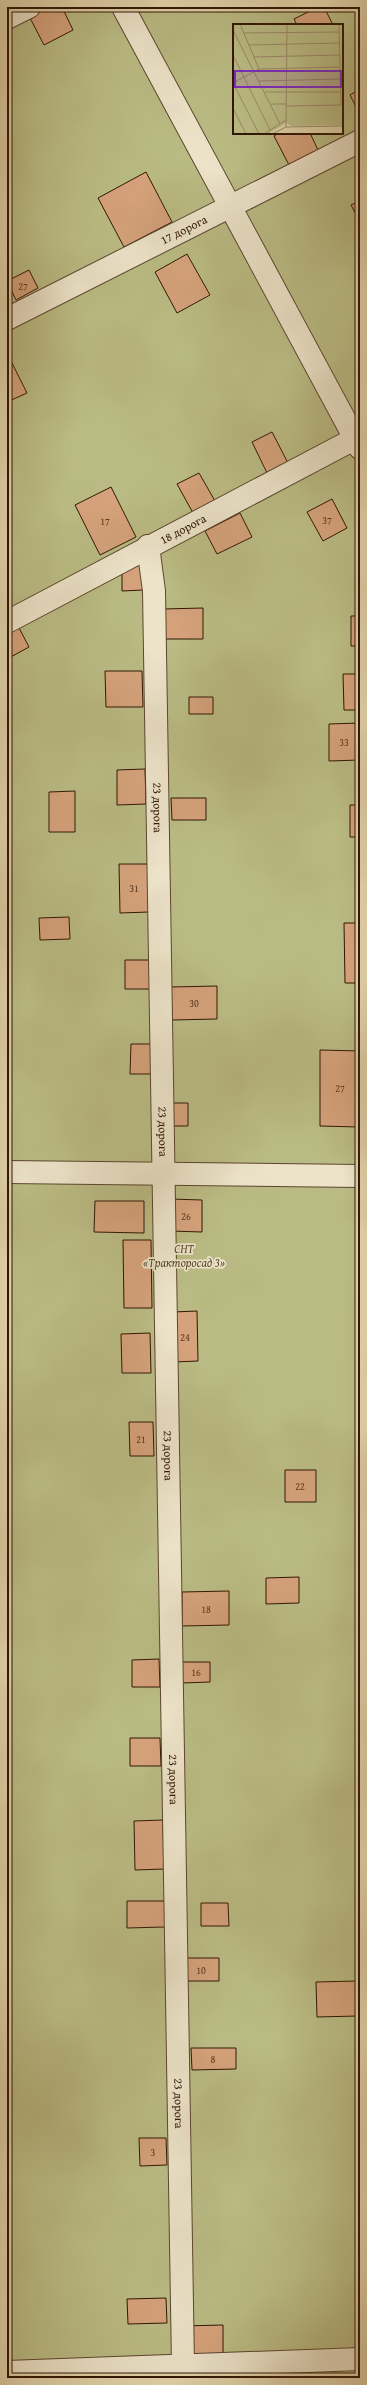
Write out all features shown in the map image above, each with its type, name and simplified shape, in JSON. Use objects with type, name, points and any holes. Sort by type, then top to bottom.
[{"type":"street","points":[[7,18],[29,7]]},
{"type":"street","points":[[123,7],[358,441]]},
{"type":"street","name":"17 дорога","points":[[7,319],[360,141]]},
{"type":"street","name":"18 дорога","points":[[7,622],[148,546],[358,441]]},
{"type":"street","name":"23 дорога","points":[[148,546],[154,592],[183,2366]]},
{"type":"street","points":[[7,1172],[360,1176]]},
{"type":"street","points":[[7,2372],[360,2360]]},
{"type":"green space","name":"СНТ «Тракторосад 3»","points":[[7,7],[360,7],[360,2378],[7,2378]]},
{"type":"building","points":[[46,7],[62,7],[73,30],[44,45],[29,16]]},
{"type":"building","points":[[318,7],[324,7],[332,24],[296,24],[294,19]]},
{"type":"building","points":[[360,89],[360,115],[350,95]]},
{"type":"building","points":[[277,134],[310,134],[318,150],[289,165],[274,136]]},
{"type":"building","points":[[146,172],[172,222],[124,247],[98,198]]},
{"type":"building","points":[[360,201],[360,222],[351,205]]},
{"type":"building","points":[[187,254],[210,295],[177,313],[155,272]]},
{"type":"building","points":[[29,270],[38,288],[16,300],[7,281]]},
{"type":"building","points":[[10,359],[27,393],[7,402],[7,361]]},
{"type":"building","points":[[272,432],[288,463],[267,473],[252,442]]},
{"type":"building","points":[[199,473],[215,501],[193,513],[177,484]]},
{"type":"building","points":[[111,487],[136,537],[100,555],[75,505]]},
{"type":"building","points":[[332,499],[347,528],[323,541],[307,512]]},
{"type":"building","points":[[240,513],[252,537],[217,554],[205,531]]},
{"type":"building","points":[[122,565],[142,565],[143,590],[122,591]]},
{"type":"building","points":[[203,608],[203,639],[164,639],[163,609]]},
{"type":"building","points":[[351,616],[360,616],[360,646],[351,646]]},
{"type":"building","points":[[16,622],[29,647],[7,659],[7,627]]},
{"type":"building","points":[[105,671],[142,671],[143,707],[106,707]]},
{"type":"building","points":[[343,674],[360,674],[360,710],[344,710]]},
{"type":"building","points":[[189,697],[213,697],[213,714],[189,714]]},
{"type":"building","points":[[360,723],[360,760],[329,761],[329,724]]},
{"type":"building","points":[[145,769],[146,804],[117,805],[117,770]]},
{"type":"building","points":[[75,791],[75,832],[49,832],[49,792]]},
{"type":"building","points":[[171,798],[206,798],[206,820],[172,820]]},
{"type":"building","points":[[350,805],[360,805],[360,837],[350,837]]},
{"type":"building","points":[[119,864],[148,864],[149,912],[120,913]]},
{"type":"building","points":[[69,917],[70,939],[40,940],[39,918]]},
{"type":"building","points":[[344,923],[360,923],[360,983],[345,983]]},
{"type":"building","points":[[125,960],[152,960],[153,989],[125,989]]},
{"type":"building","points":[[217,986],[217,1019],[172,1020],[171,987]]},
{"type":"building","points":[[131,1044],[151,1044],[151,1074],[130,1074]]},
{"type":"building","points":[[320,1050],[360,1051],[360,1127],[320,1126]]},
{"type":"building","points":[[170,1103],[188,1103],[188,1126],[170,1126]]},
{"type":"building","points":[[170,1199],[202,1200],[202,1232],[170,1231]]},
{"type":"building","points":[[95,1201],[144,1201],[144,1233],[94,1232]]},
{"type":"building","points":[[123,1240],[151,1240],[152,1308],[124,1308]]},
{"type":"building","points":[[197,1311],[198,1361],[174,1362],[173,1312]]},
{"type":"building","points":[[150,1333],[151,1373],[122,1373],[121,1334]]},
{"type":"building","points":[[7,1370],[10,1370],[10,1405],[7,1405]]},
{"type":"building","points":[[360,1370],[360,1403],[357,1403],[357,1371]]},
{"type":"building","points":[[129,1422],[153,1422],[154,1456],[130,1456]]},
{"type":"building","points":[[285,1470],[316,1470],[316,1502],[285,1502]]},
{"type":"building","points":[[299,1577],[299,1603],[266,1604],[266,1578]]},
{"type":"building","points":[[229,1591],[229,1625],[182,1626],[182,1592]]},
{"type":"building","points":[[159,1659],[160,1687],[132,1687],[132,1660]]},
{"type":"building","points":[[181,1662],[210,1662],[210,1682],[182,1683]]},
{"type":"building","points":[[130,1738],[160,1738],[161,1766],[130,1766]]},
{"type":"building","points":[[163,1820],[164,1869],[135,1870],[134,1821]]},
{"type":"building","points":[[127,1901],[165,1901],[165,1927],[127,1928]]},
{"type":"building","points":[[201,1903],[228,1903],[229,1926],[201,1926]]},
{"type":"building","points":[[182,1958],[219,1958],[219,1981],[183,1981]]},
{"type":"building","points":[[356,1981],[357,2016],[317,2017],[316,1982]]},
{"type":"building","points":[[191,2048],[236,2048],[236,2069],[192,2070]]},
{"type":"building","points":[[139,2138],[166,2138],[167,2165],[140,2166]]},
{"type":"building","points":[[166,2298],[167,2323],[128,2324],[127,2299]]},
{"type":"building","points":[[223,2325],[223,2354],[183,2355],[182,2326]]}]
